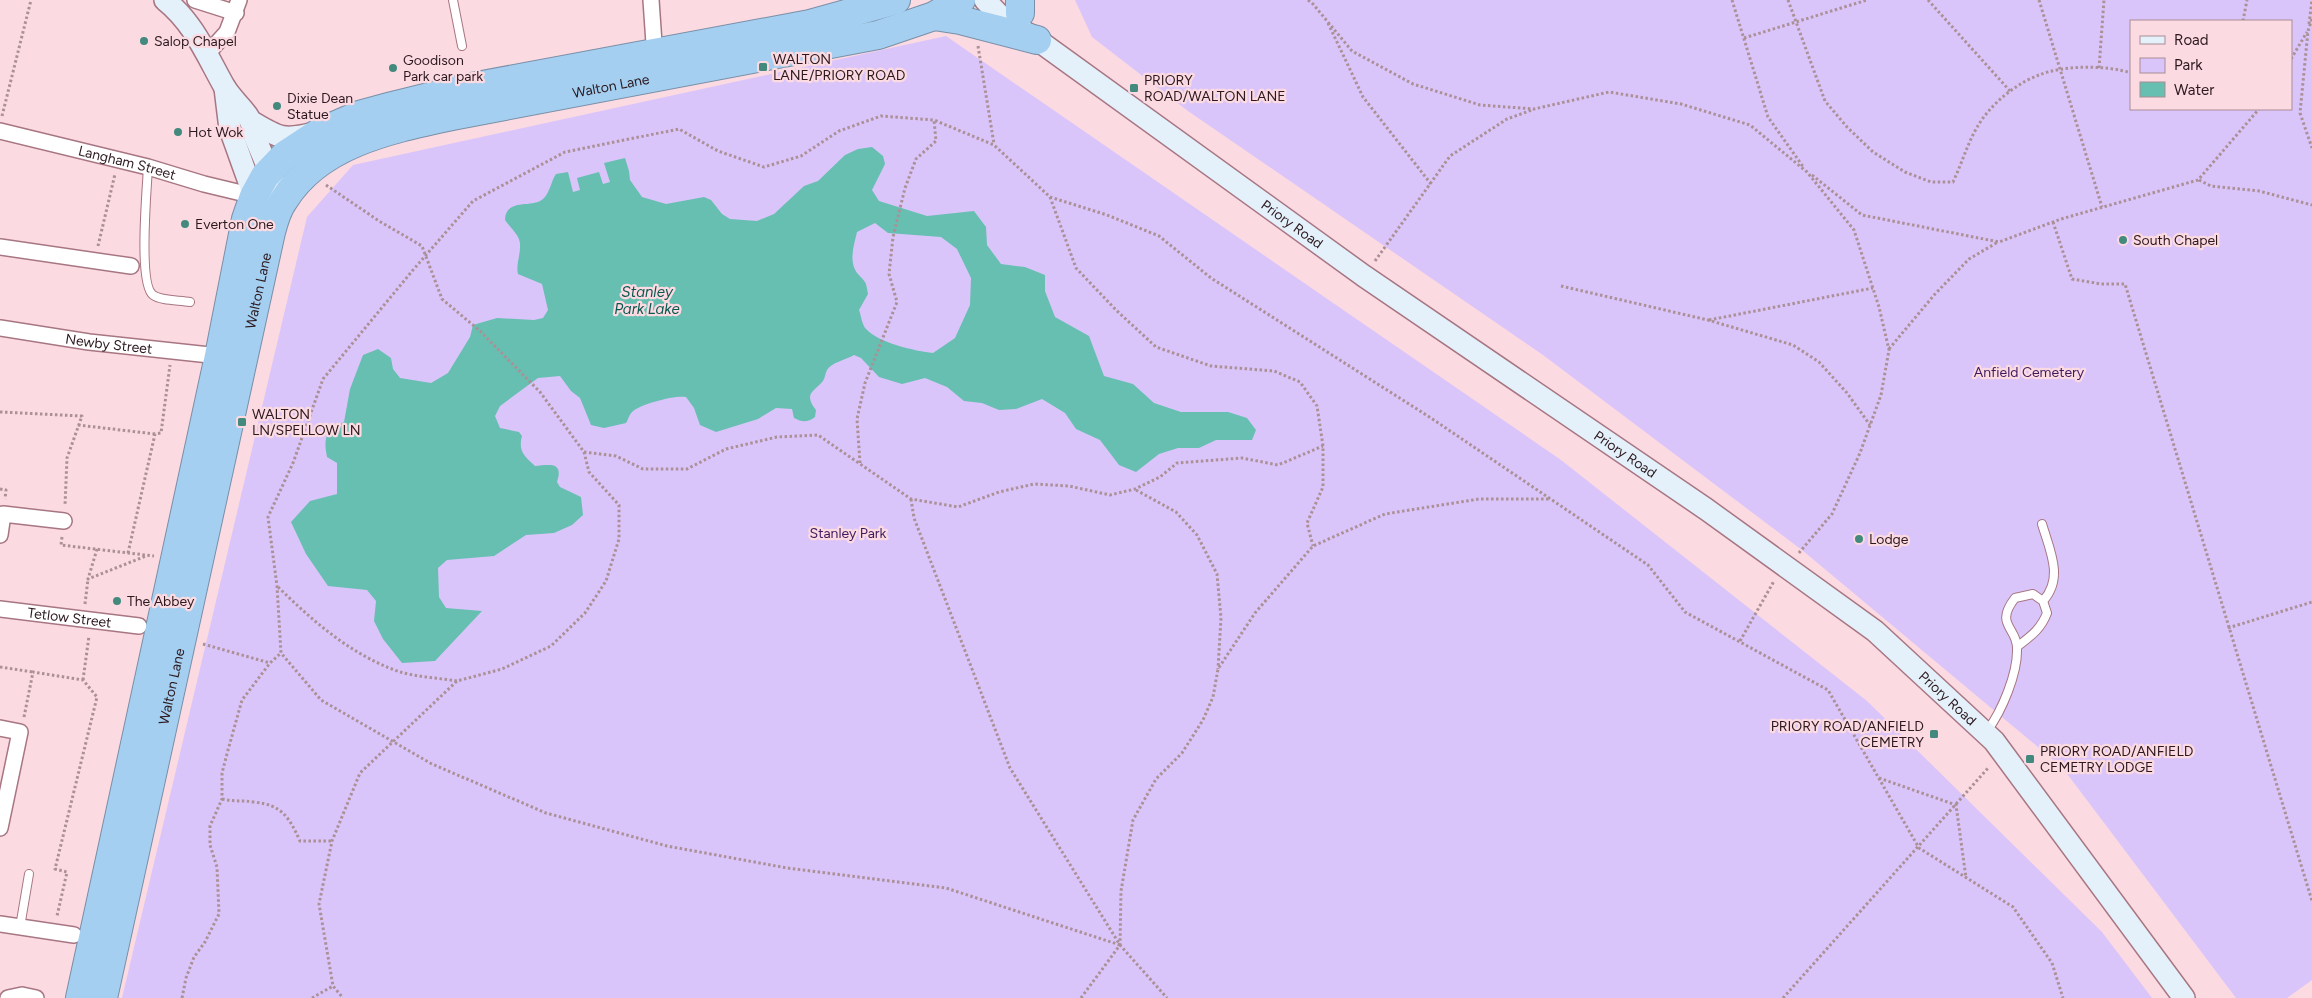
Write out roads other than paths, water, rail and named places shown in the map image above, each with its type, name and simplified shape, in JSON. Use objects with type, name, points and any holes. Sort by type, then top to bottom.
[{"type":"highway","name":"Walton Lane","points":[[103,998],[270,232],[282,201],[298,181],[315,166],[366,138],[655,66],[896,0]]},
{"type":"highway","name":"Walton Lane","points":[[80,998],[219,356],[246,219],[254,196],[270,171],[286,155],[320,132],[359,115],[461,89],[655,66],[878,34],[934,16],[962,0]]},
{"type":"highway","points":[[934,16],[979,12],[1024,18]]},
{"type":"street","points":[[165,0],[189,24],[225,88],[254,124],[279,137],[320,132]]},
{"type":"street","points":[[195,0],[238,6],[227,32],[207,54]]},
{"type":"street","points":[[651,0],[655,66]]},
{"type":"street","name":"Priory Road","points":[[1024,18],[1364,276],[1697,503],[1875,630],[1985,733],[2002,752],[2184,998]]},
{"type":"street","points":[[225,88],[230,129],[254,196],[282,201]]},
{"type":"street","points":[[254,124],[254,135],[282,201]]},
{"type":"street","name":"Langham Street","points":[[0,131],[148,166],[204,184],[254,196]]},
{"type":"street","points":[[0,247],[131,266]]},
{"type":"street","name":"Newby Street","points":[[0,328],[88,342],[219,356]]},
{"type":"street","points":[[0,535],[3,514],[64,521]]},
{"type":"street","name":"Tetlow Street","points":[[0,609],[139,626]]},
{"type":"street","points":[[0,728],[20,732],[0,828]]},
{"type":"street","points":[[0,924],[74,935]]},
{"type":"street","points":[[8,998],[22,995],[36,998]]},
{"type":"lane","points":[[453,0],[462,46]]},
{"type":"lane","points":[[148,166],[144,253],[146,283],[155,297],[190,302]]},
{"type":"lane","points":[[2042,524],[2055,581],[2051,593],[2043,601]]},
{"type":"lane","points":[[1985,733],[1994,722],[2016,671],[2018,646],[2006,619],[2008,608],[2015,598],[2033,594],[2043,601],[2047,613],[2043,624],[2018,646]]},
{"type":"lane","points":[[20,927],[29,874]]},
{"type":"water","name":"Stanley Park Lake","points":[[872,147],[883,156],[885,164],[872,190],[879,201],[927,216],[974,211],[986,227],[987,245],[1001,264],[1025,267],[1045,275],[1045,291],[1055,317],[1089,336],[1104,376],[1133,384],[1154,403],[1181,412],[1228,412],[1247,418],[1256,430],[1252,440],[1216,440],[1199,448],[1178,448],[1159,454],[1136,472],[1119,465],[1100,440],[1076,429],[1065,413],[1042,399],[1016,409],[999,410],[982,403],[964,401],[947,387],[925,378],[902,384],[879,377],[861,358],[854,355],[829,367],[823,381],[811,393],[810,400],[816,410],[815,417],[812,419],[807,421],[800,420],[794,418],[792,409],[776,408],[758,419],[716,432],[700,425],[694,408],[686,397],[666,399],[642,406],[632,412],[626,423],[604,428],[591,425],[580,398],[571,391],[560,376],[538,378],[500,406],[495,416],[500,428],[519,432],[522,436],[521,449],[535,466],[550,465],[557,467],[559,475],[557,482],[560,487],[581,497],[583,515],[572,525],[554,533],[526,535],[494,556],[447,560],[438,568],[439,597],[446,608],[482,611],[435,661],[402,663],[383,639],[374,621],[376,601],[367,590],[328,586],[306,554],[291,522],[310,501],[337,494],[337,463],[327,457],[325,444],[327,435],[333,428],[344,422],[350,389],[363,355],[378,349],[391,358],[393,369],[400,378],[431,383],[448,373],[470,337],[473,325],[497,318],[534,320],[543,318],[548,310],[542,284],[518,274],[520,241],[505,220],[506,213],[510,208],[538,202],[543,199],[556,174],[568,172],[573,192],[580,190],[577,178],[599,172],[603,184],[610,182],[604,163],[625,158],[630,180],[642,197],[666,204],[704,197],[711,200],[722,214],[730,219],[757,221],[774,214],[804,186],[818,181],[845,155],[858,149]],"holes":[[[875,223],[888,233],[941,237],[957,249],[971,278],[970,305],[955,338],[933,353],[888,342],[872,334],[863,323],[859,310],[868,294],[867,287],[855,269],[852,259],[857,232]]]},
{"type":"place","name":"Salop Chapel","points":[[144,41]]},
{"type":"place","name":"WALTON LANE/PRIORY ROAD","points":[[763,67]]},
{"type":"place","name":"Goodison Park car park","points":[[393,68]]},
{"type":"place","name":"PRIORY ROAD/WALTON LANE","points":[[1134,88]]},
{"type":"place","name":"Dixie Dean Statue","points":[[277,106]]},
{"type":"place","name":"Hot Wok","points":[[178,132]]},
{"type":"place","name":"Everton One","points":[[185,224]]},
{"type":"place","name":"South Chapel","points":[[2123,240]]},
{"type":"place","name":"WALTON LN/SPELLOW LN","points":[[242,422]]},
{"type":"place","name":"Lodge","points":[[1859,539]]},
{"type":"place","name":"The Abbey","points":[[117,601]]},
{"type":"place","name":"PRIORY ROAD/ANFIELD CEMETRY","points":[[1934,734]]},
{"type":"place","name":"PRIORY ROAD/ANFIELD CEMETRY LODGE","points":[[2030,759]]},
{"type":"park label","name":"Anfield Cemetery","points":[[2029,372]]},
{"type":"park label","name":"Stanley Park","points":[[848,533]]}]
